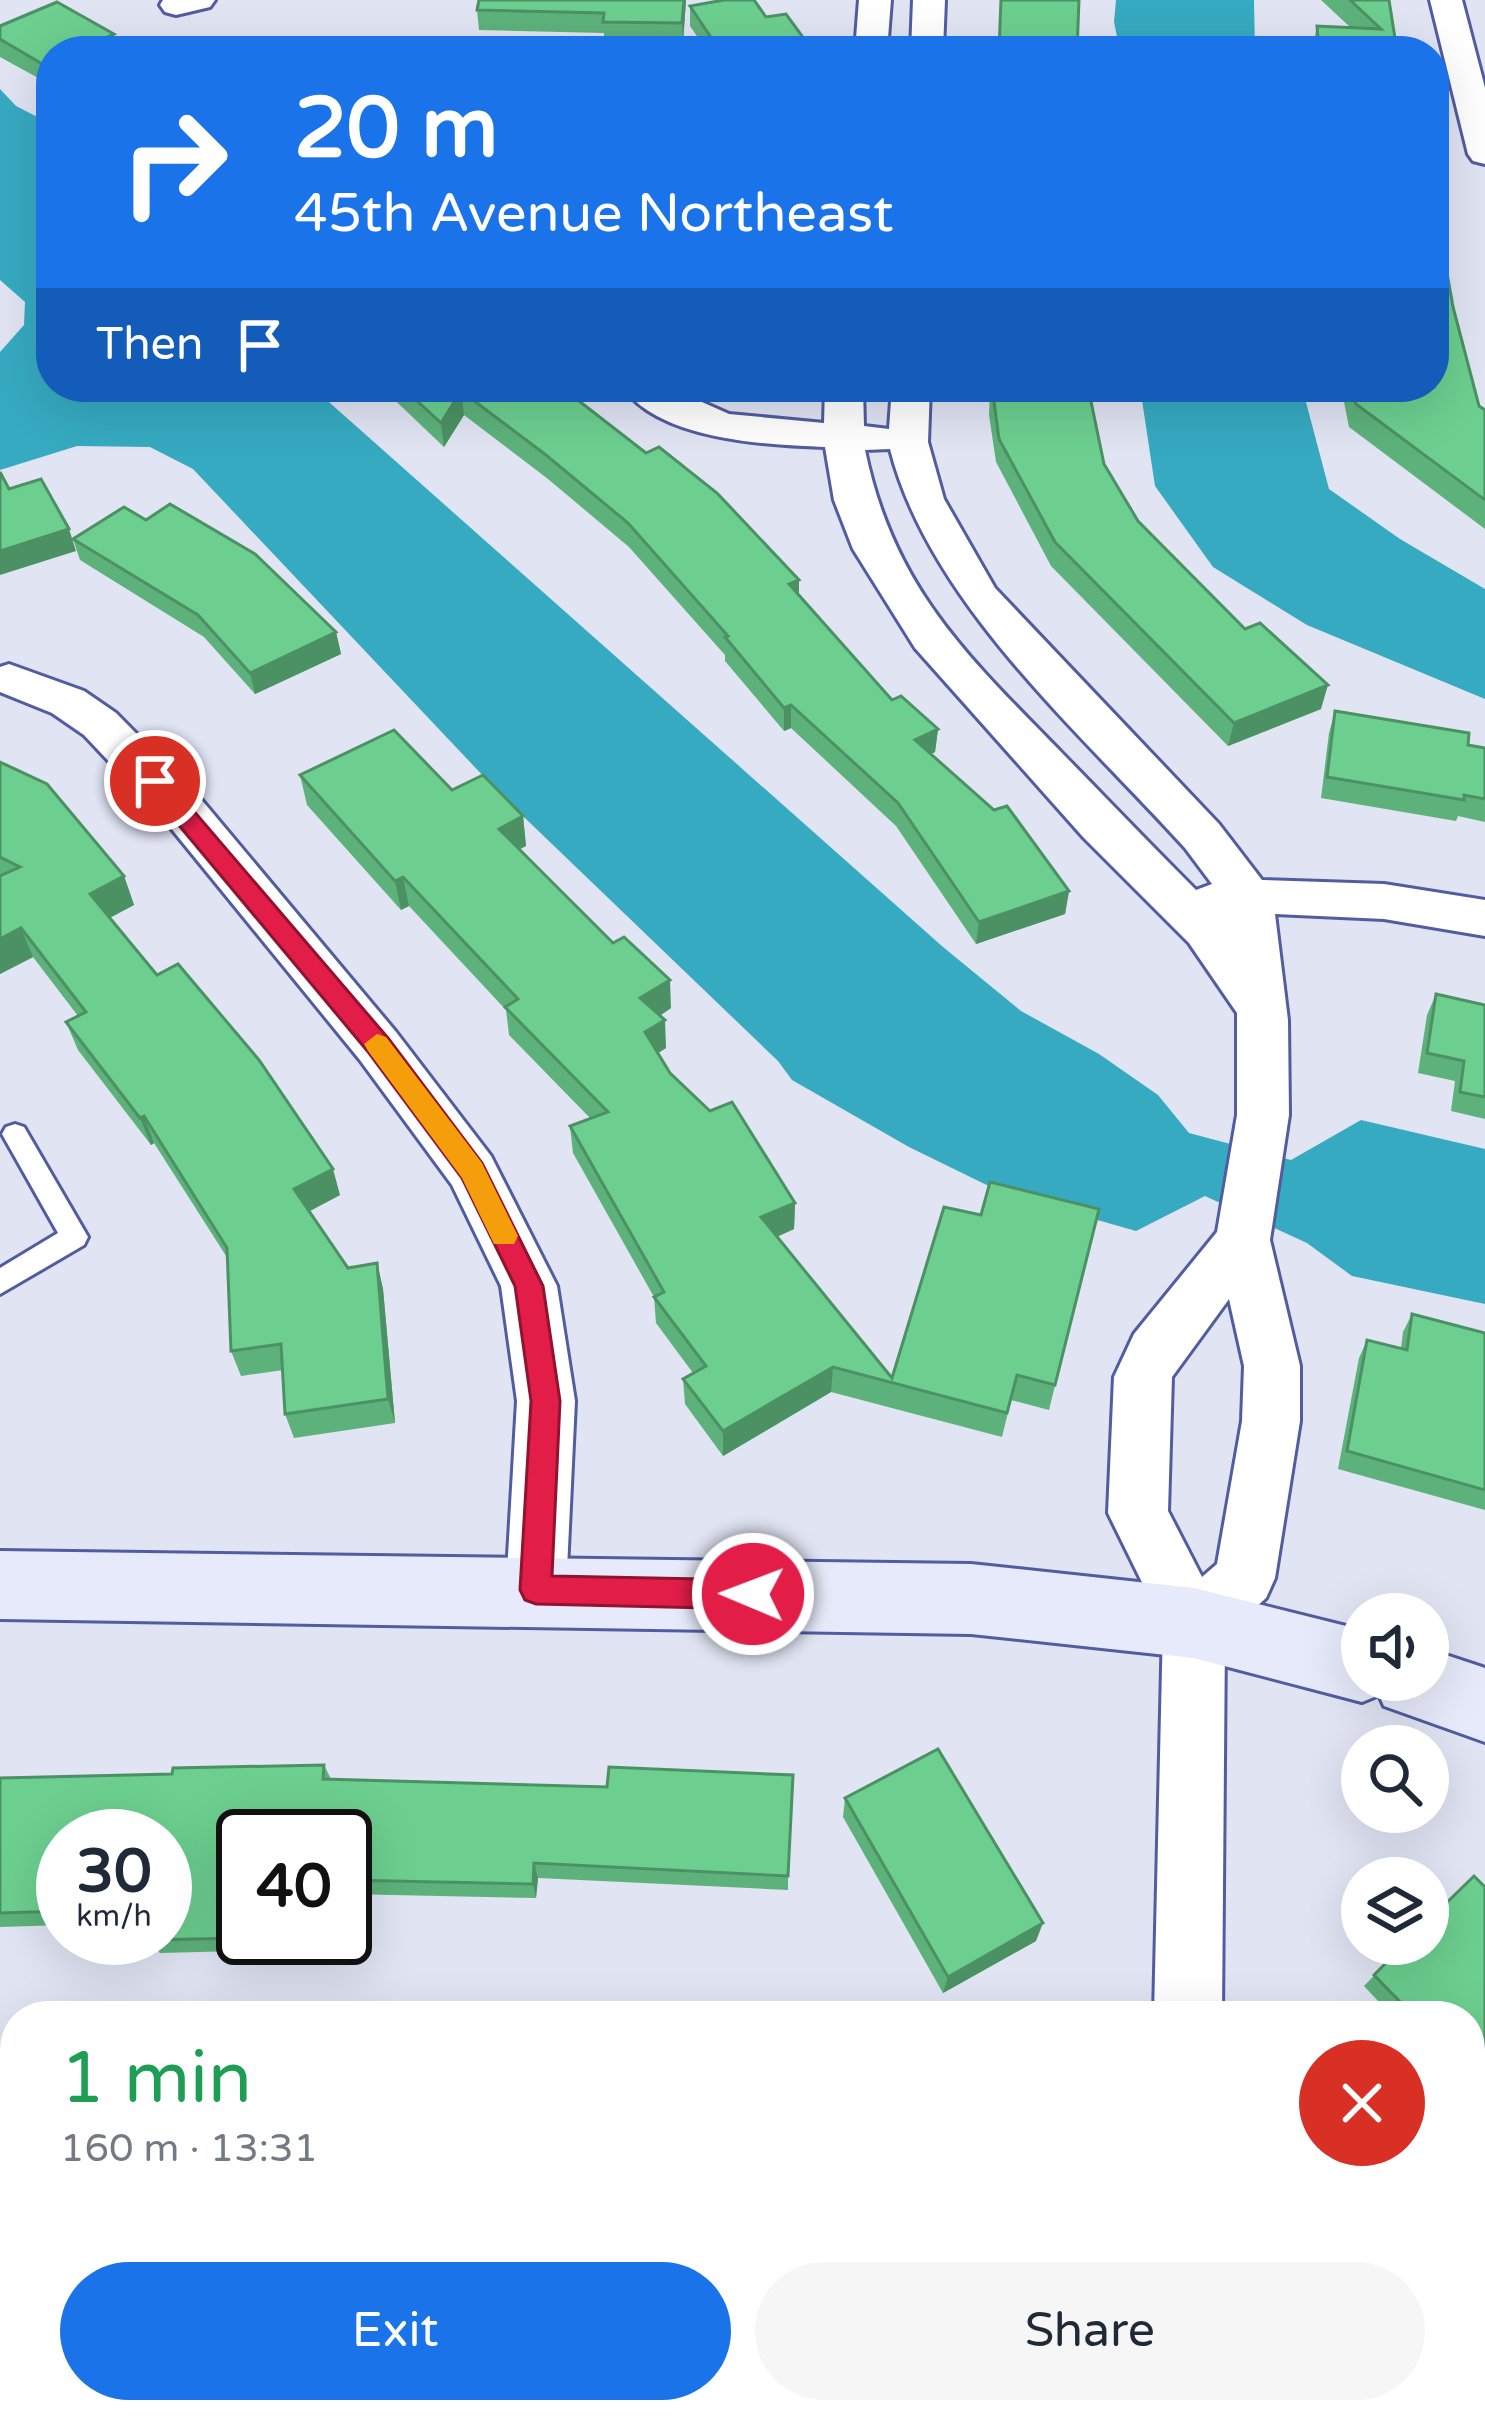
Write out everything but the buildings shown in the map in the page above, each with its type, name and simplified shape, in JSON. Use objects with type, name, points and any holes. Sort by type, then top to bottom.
[{"type":"street","points":[[872,36],[875,0]]},
{"type":"street","points":[[928,36],[929,0]]},
{"type":"street","points":[[1446,0],[1485,154]]},
{"type":"street","points":[[661,402],[677,414],[710,425],[908,442]]},
{"type":"street","points":[[844,402],[849,484],[869,544],[906,610],[953,669],[1107,833],[1222,944],[1263,1021]]},
{"type":"street","points":[[910,402],[908,442],[923,499],[979,596],[1202,836],[1249,896],[1263,1021],[1263,1114],[1243,1240],[1272,1366],[1271,1421],[1244,1579],[1193,1623]]},
{"type":"street","points":[[9,679],[68,702],[100,724],[183,810],[379,1046],[472,1171],[529,1286],[546,1401],[536,1590]]},
{"type":"street","points":[[1182,904],[1249,896],[1402,900],[1485,918]]},
{"type":"street","points":[[1188,2001],[1193,1623],[1138,1514],[1143,1377],[1154,1351],[1243,1240]]},
{"type":"street","points":[[0,1585],[971,1599],[1193,1623],[1341,1661]]},
{"type":"street","points":[[1449,1693],[1485,1705]]},
{"type":"lane","points":[[0,1282],[74,1237],[15,1134]]},
{"type":"water","points":[[1116,0],[1254,0],[1255,36],[1117,36]]},
{"type":"water","points":[[0,89],[16,106],[36,116],[36,402],[329,402],[943,947],[1021,1011],[1099,1054],[1158,1095],[1189,1133],[1291,1160],[1361,1120],[1485,1149],[1485,1304],[1352,1276],[1307,1243],[1205,1196],[1136,1231],[1003,1193],[909,1147],[792,1080],[778,1061],[504,798],[193,469],[150,447],[77,446],[0,470],[0,352],[24,325],[25,302],[0,280]]},
{"type":"water","points":[[1142,402],[1306,402],[1329,489],[1400,539],[1485,589],[1485,699],[1307,625],[1213,567],[1155,486]]},
{"type":"slow traffic","points":[[377,1044],[472,1171],[504,1236]]},
{"type":"route","points":[[155,781],[379,1046],[472,1171],[529,1286],[546,1401],[536,1590],[753,1594]]}]
